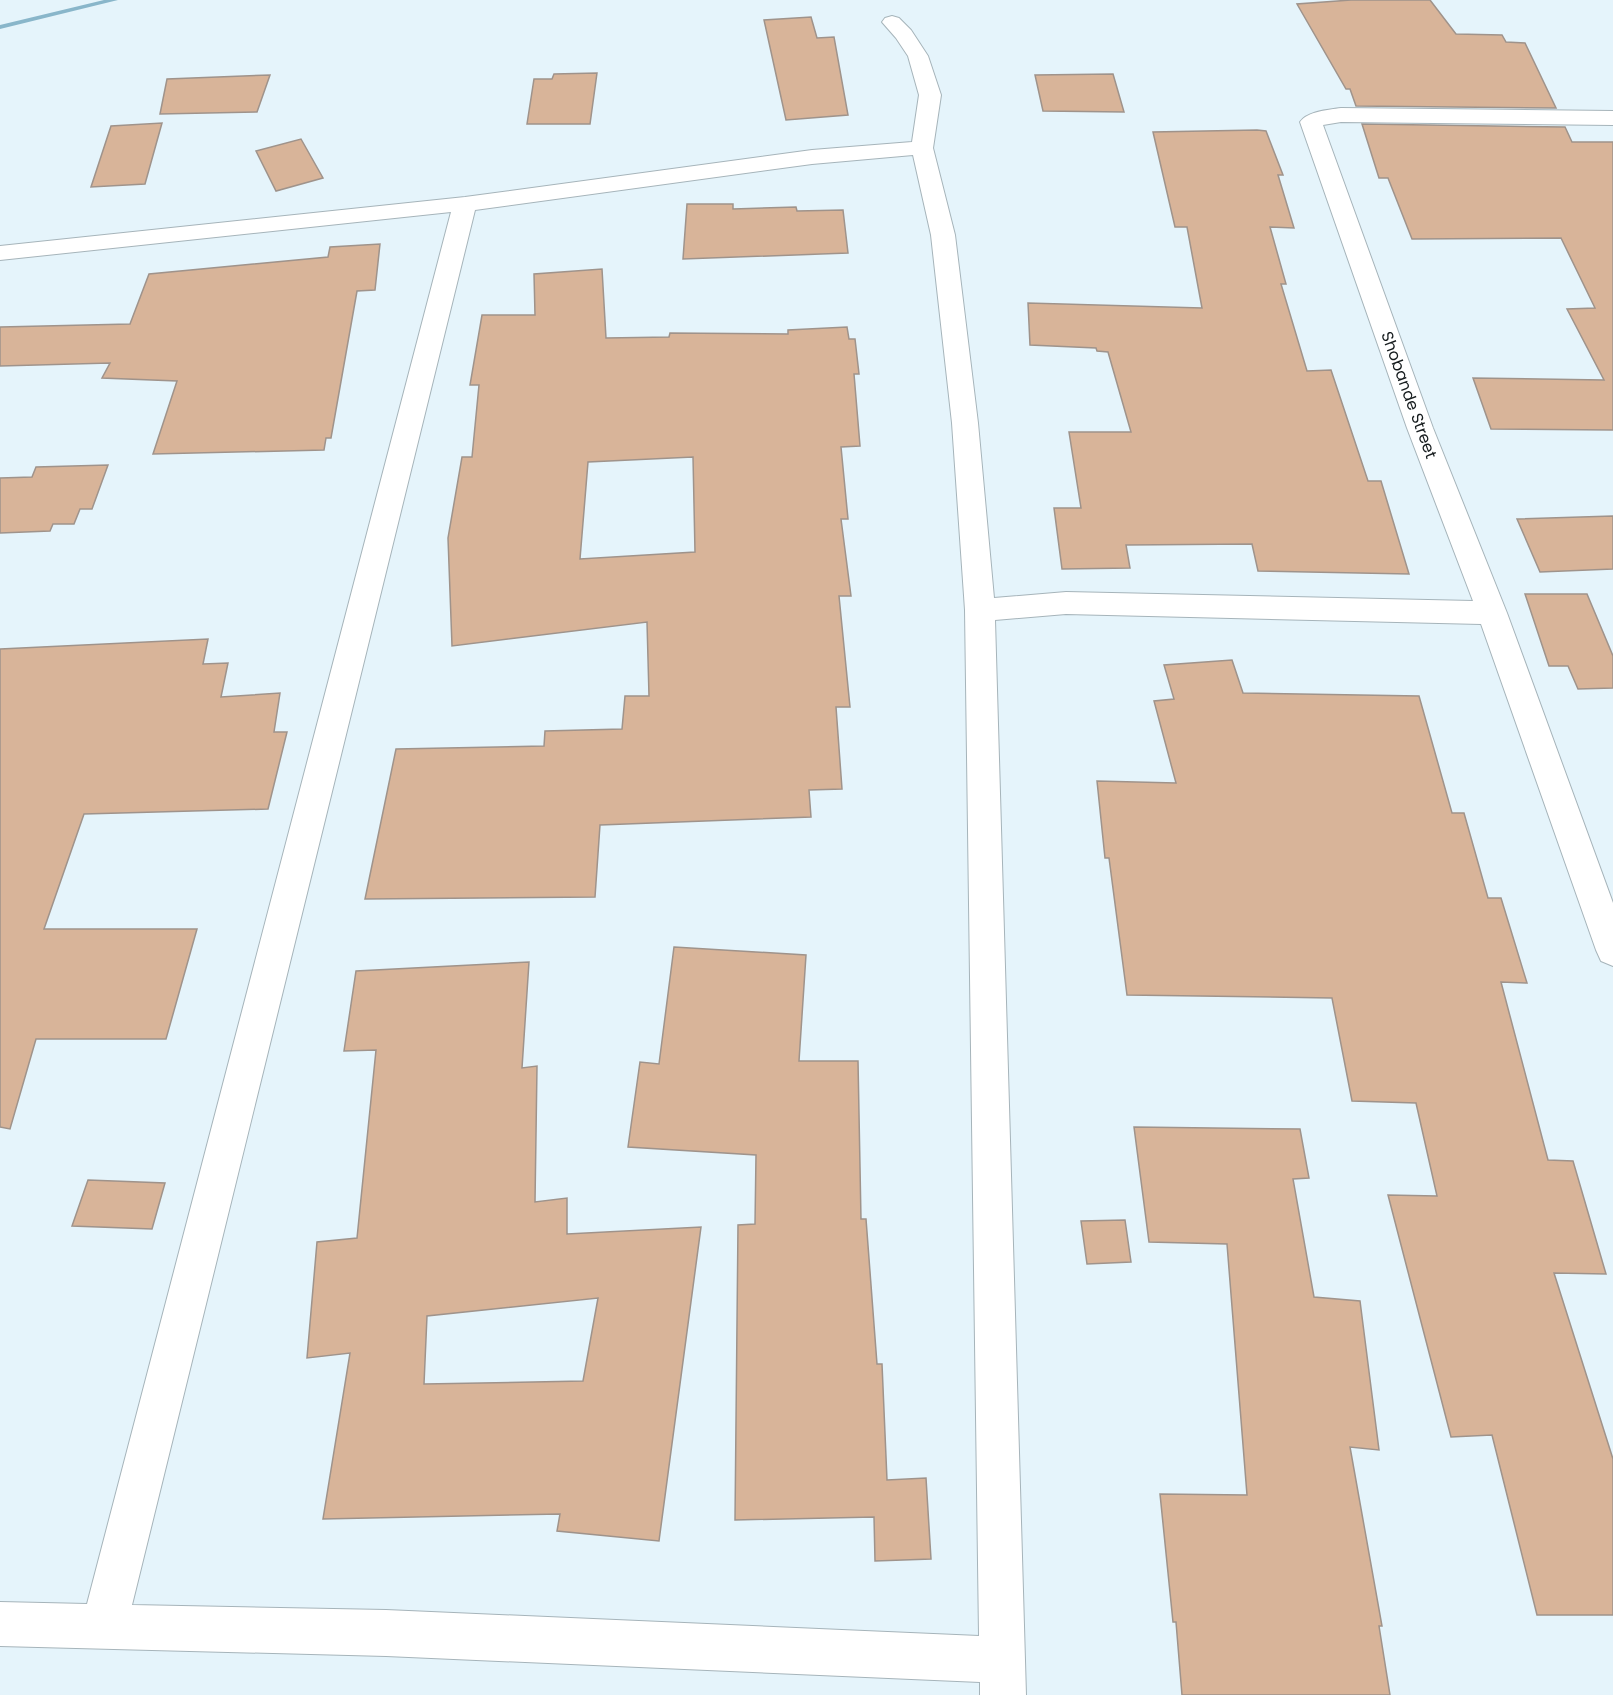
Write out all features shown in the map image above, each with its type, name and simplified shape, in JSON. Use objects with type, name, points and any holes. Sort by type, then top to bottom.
[{"type":"street","points":[[0,1624],[386,1633],[1004,1683],[980,610],[965,423],[943,235],[922,148],[930,95],[918,56],[904,34],[892,22]]},
{"type":"street","name":"Shobande Street","points":[[1613,118],[1341,115],[1311,122],[1420,428],[1492,613],[1613,950]]},
{"type":"street","points":[[0,253],[465,204],[812,157],[922,148]]},
{"type":"street","points":[[104,1626],[465,204]]},
{"type":"street","points":[[980,610],[1066,603],[1492,613]]},
{"type":"building","points":[[1351,0],[1430,0],[1456,34],[1502,35],[1506,42],[1525,43],[1556,108],[1356,106],[1350,89],[1346,89],[1297,4]]},
{"type":"building","points":[[811,17],[817,38],[834,37],[848,115],[786,120],[764,20]]},
{"type":"building","points":[[597,73],[590,124],[527,124],[534,79],[552,79],[554,74]]},
{"type":"building","points":[[1113,74],[1124,112],[1043,111],[1035,75]]},
{"type":"building","points":[[270,75],[257,112],[160,114],[167,79]]},
{"type":"building","points":[[162,123],[145,184],[91,187],[111,126]]},
{"type":"building","points":[[1362,124],[1565,127],[1572,142],[1613,142],[1613,430],[1491,429],[1473,378],[1604,380],[1567,309],[1595,308],[1561,238],[1412,239],[1388,178],[1379,178]]},
{"type":"building","points":[[1266,131],[1283,175],[1278,175],[1294,228],[1270,227],[1286,284],[1281,284],[1307,371],[1331,370],[1368,481],[1381,481],[1409,574],[1258,571],[1252,544],[1126,545],[1130,568],[1062,569],[1054,508],[1081,508],[1069,432],[1131,432],[1108,352],[1097,351],[1096,348],[1030,345],[1028,303],[1202,308],[1187,227],[1175,227],[1153,132]]},
{"type":"building","points":[[301,139],[323,178],[276,191],[256,151]]},
{"type":"building","points":[[687,204],[733,204],[733,209],[796,207],[797,211],[843,210],[848,253],[683,259]]},
{"type":"building","points":[[380,244],[375,290],[357,291],[331,438],[326,438],[324,450],[153,454],[177,381],[102,378],[110,363],[0,366],[0,327],[130,324],[149,274],[328,257],[330,247]]},
{"type":"building","points":[[602,269],[606,338],[669,337],[670,333],[788,334],[788,330],[847,327],[849,339],[855,339],[859,374],[854,374],[860,446],[841,447],[848,519],[841,519],[851,596],[839,596],[850,707],[836,707],[842,789],[809,790],[811,817],[600,825],[595,897],[365,899],[396,749],[544,746],[545,731],[622,729],[625,696],[649,696],[647,622],[452,646],[448,538],[462,457],[472,457],[479,385],[470,385],[482,315],[535,315],[534,274]],"holes":[[[693,457],[695,552],[580,559],[588,462]]]},
{"type":"building","points":[[108,465],[92,509],[80,509],[74,524],[53,524],[50,531],[0,533],[0,478],[32,477],[36,467]]},
{"type":"building","points":[[1613,516],[1613,569],[1540,572],[1517,519]]},
{"type":"building","points":[[1525,594],[1587,594],[1613,656],[1613,688],[1578,689],[1568,666],[1549,666]]},
{"type":"building","points":[[208,639],[203,664],[228,663],[221,697],[280,693],[274,732],[287,732],[268,809],[84,814],[44,929],[197,929],[166,1039],[36,1039],[10,1129],[0,1127],[0,649]]},
{"type":"building","points":[[1232,660],[1243,693],[1419,696],[1452,813],[1464,813],[1488,898],[1501,898],[1527,983],[1501,982],[1548,1160],[1573,1161],[1606,1274],[1554,1273],[1613,1459],[1613,1615],[1537,1615],[1492,1435],[1451,1437],[1388,1195],[1437,1196],[1416,1103],[1352,1101],[1332,998],[1127,995],[1109,858],[1105,858],[1097,781],[1176,783],[1154,701],[1174,699],[1164,665]]},
{"type":"building","points":[[674,947],[806,955],[799,1061],[858,1061],[861,1219],[866,1219],[877,1364],[882,1364],[887,1480],[926,1478],[931,1559],[875,1561],[874,1517],[735,1520],[738,1225],[755,1224],[756,1155],[628,1147],[640,1062],[659,1064]]},
{"type":"building","points":[[529,962],[522,1068],[537,1066],[535,1202],[567,1198],[567,1234],[701,1227],[659,1541],[557,1531],[560,1514],[323,1519],[350,1353],[307,1358],[317,1242],[357,1238],[376,1050],[344,1051],[356,971]],"holes":[[[598,1298],[583,1381],[424,1384],[427,1316]]]},
{"type":"building","points":[[1134,1127],[1300,1129],[1309,1178],[1293,1179],[1314,1297],[1360,1301],[1379,1450],[1350,1447],[1382,1626],[1379,1626],[1390,1695],[1182,1695],[1176,1622],[1173,1622],[1160,1494],[1247,1495],[1227,1244],[1149,1242]]},
{"type":"building","points":[[88,1180],[165,1183],[152,1229],[72,1226]]},
{"type":"building","points":[[1125,1220],[1131,1262],[1087,1264],[1081,1221]]},
{"type":"waterway","points":[[0,27],[114,0]]}]
